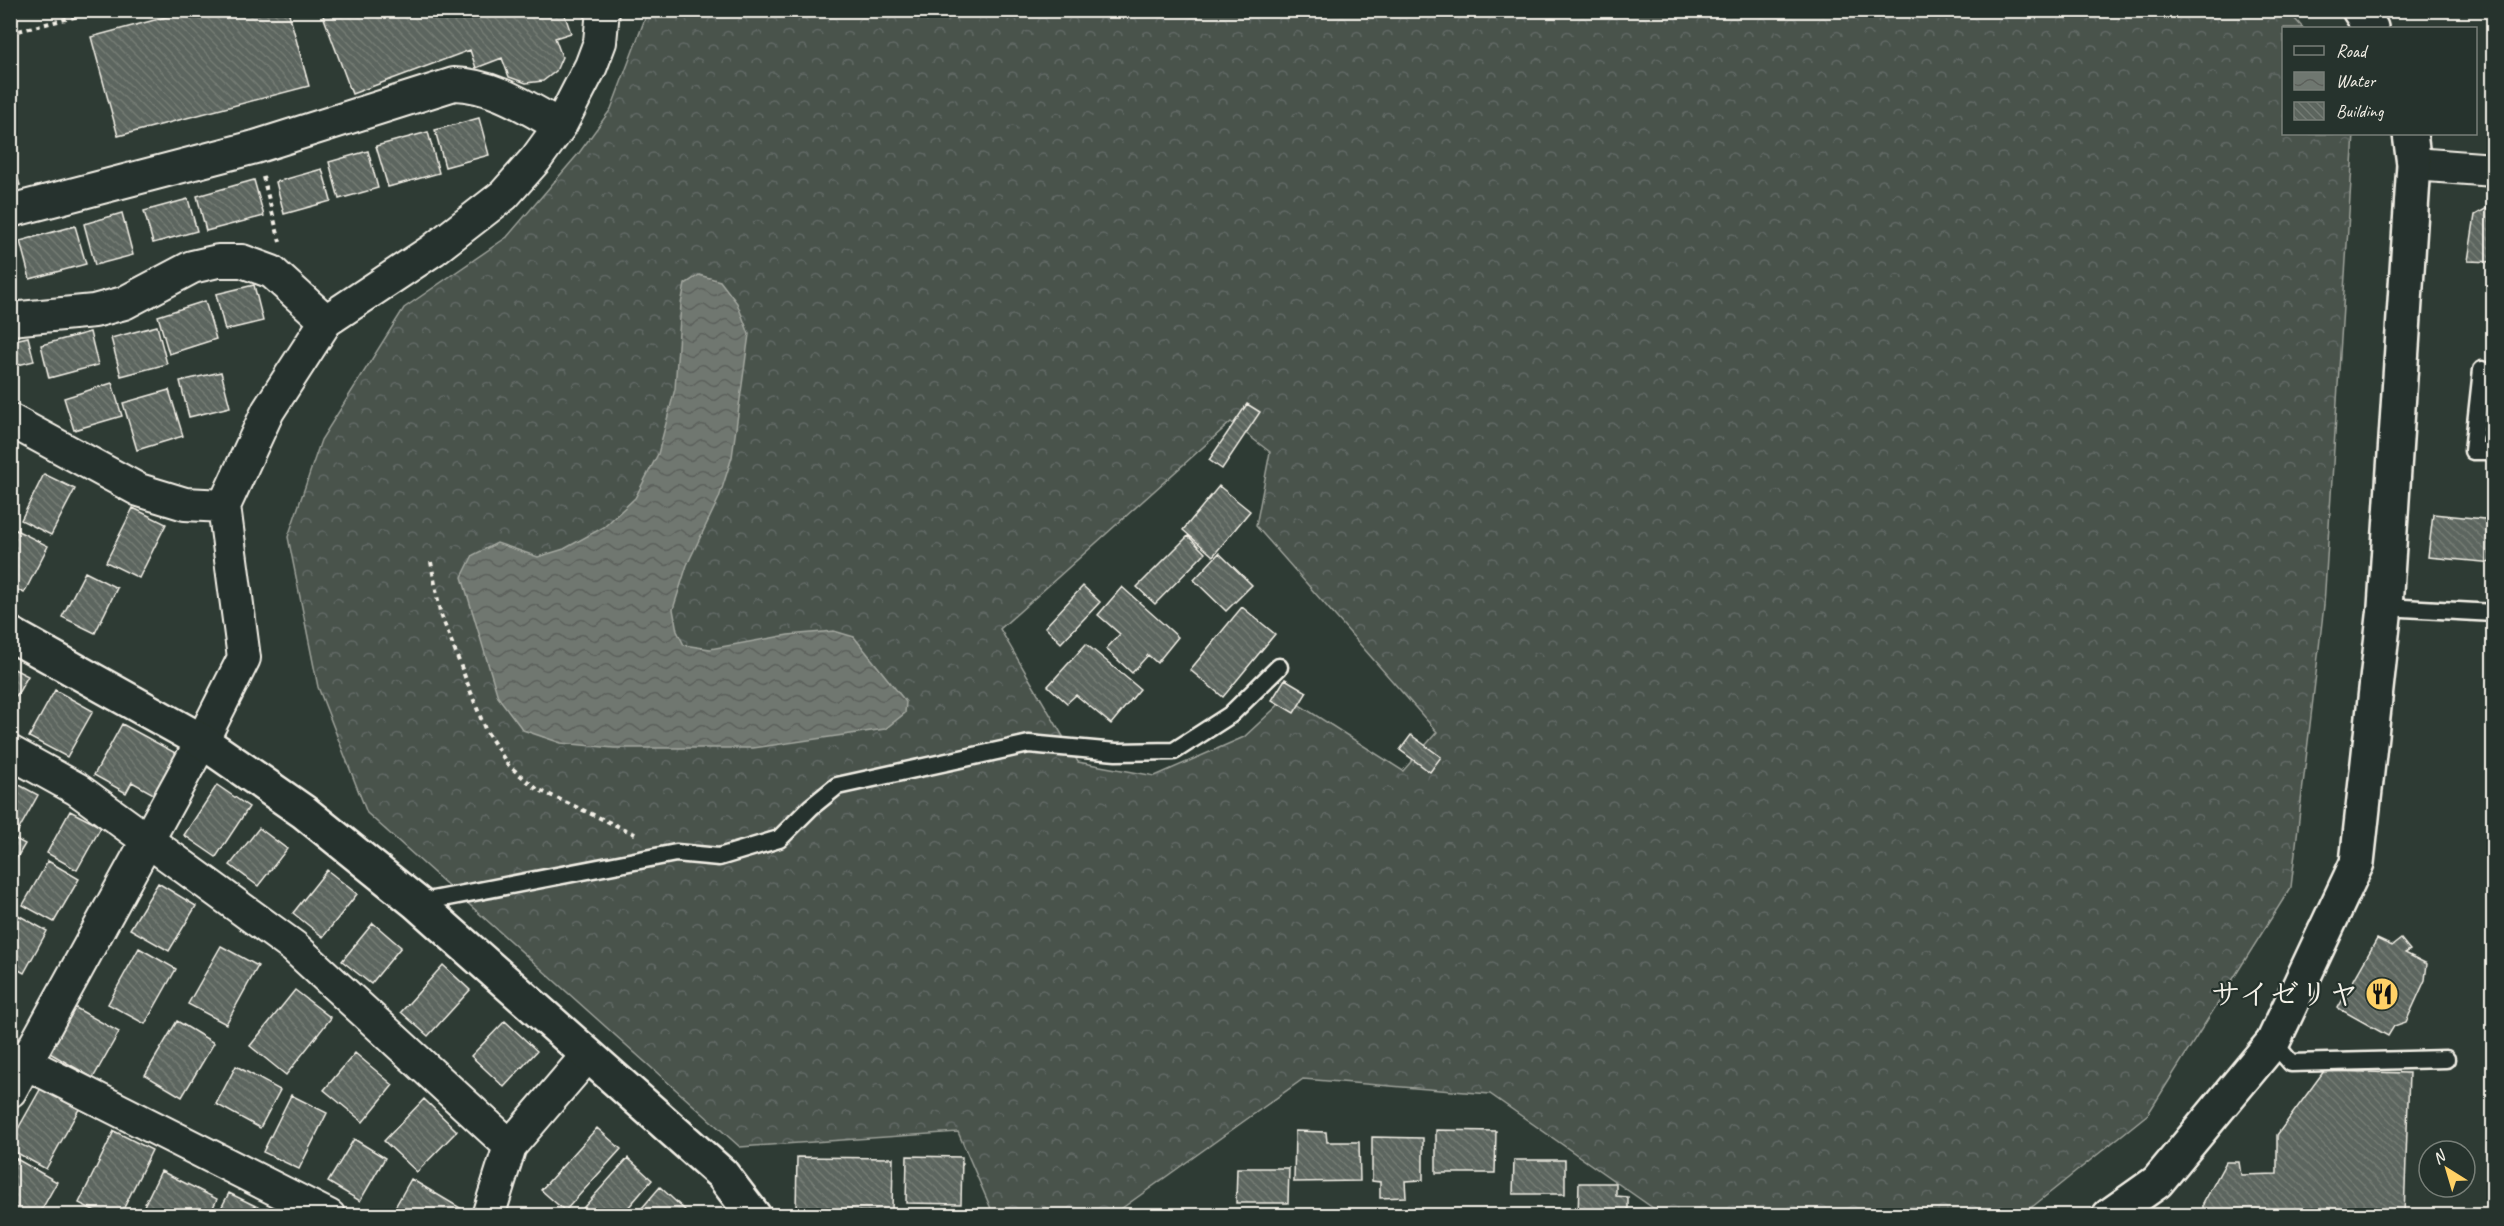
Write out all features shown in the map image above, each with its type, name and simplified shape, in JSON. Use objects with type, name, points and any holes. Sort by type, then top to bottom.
[{"type":"street","points":[[10,1091],[18,1059],[202,741],[243,658],[224,506],[268,411],[326,321],[433,250],[504,195],[536,159],[560,126],[591,66],[600,42],[603,10]]},
{"type":"street","points":[[2359,10],[2370,27]]},
{"type":"street","points":[[10,211],[255,147],[454,84],[475,84],[504,95],[560,126]]},
{"type":"street","points":[[2109,1215],[2157,1182],[2273,1042],[2357,863],[2385,607],[2412,149],[2493,170]]},
{"type":"street","points":[[10,319],[94,312],[124,303],[192,267],[218,261],[242,261],[272,272],[326,321]]},
{"type":"street","points":[[10,420],[139,490],[185,504],[224,506]]},
{"type":"street","points":[[10,634],[202,741],[304,812],[417,903],[722,1174],[754,1215]]},
{"type":"street","points":[[10,752],[77,789],[294,947],[510,1146]]},
{"type":"street","points":[[488,1215],[510,1146],[587,1056]]},
{"type":"street","points":[[18,1059],[329,1215]]},
{"type":"lane","points":[[2482,370],[2473,451],[2493,451]]},
{"type":"lane","points":[[2385,607],[2493,613]]},
{"type":"lane","points":[[417,903],[676,853],[719,857],[779,839],[811,807],[837,786],[1029,744],[1116,752],[1174,751],[1230,715],[1279,667]]},
{"type":"lane","points":[[2273,1042],[2291,1063],[2446,1059]]},
{"type":"path","points":[[10,33],[102,10]]},
{"type":"path","points":[[255,147],[282,250],[272,272]]},
{"type":"path","points":[[431,562],[444,622],[485,729],[508,765],[537,789],[676,853]]},
{"type":"green space","points":[[667,11],[2288,11],[2302,27],[2282,27],[2282,135],[2354,135],[2324,605],[2291,887],[2148,1114],[2022,1215],[1663,1215],[1490,1094],[1303,1079],[1118,1211],[992,1211],[958,1132],[740,1147],[367,813],[318,687],[288,537],[321,440],[404,308],[507,237],[579,153],[611,109],[646,16]],"holes":[[[1231,422],[1270,452],[1256,526],[1437,732],[1403,771],[1287,697],[1244,737],[1155,776],[1078,762],[1000,629]]]},
{"type":"water","points":[[699,275],[720,281],[737,303],[749,334],[732,457],[719,498],[687,565],[673,609],[677,631],[684,645],[710,649],[788,635],[834,631],[854,637],[906,702],[905,713],[885,729],[753,748],[614,748],[561,743],[523,730],[498,697],[462,577],[473,555],[497,543],[538,557],[564,549],[604,527],[635,498],[658,454],[675,389],[681,304],[685,284]]},
{"type":"building","points":[[192,10],[288,10],[309,86],[118,136],[91,37]]},
{"type":"building","points":[[321,10],[563,10],[571,33],[555,38],[562,57],[556,71],[543,81],[526,83],[509,77],[502,58],[476,68],[470,50],[352,94]]},
{"type":"building","points":[[479,118],[489,155],[445,167],[435,130]]},
{"type":"building","points":[[428,132],[439,173],[388,187],[376,146]]},
{"type":"building","points":[[368,151],[378,188],[339,199],[329,162]]},
{"type":"building","points":[[10,153],[20,185],[10,188]]},
{"type":"building","points":[[322,169],[331,201],[284,214],[276,182]]},
{"type":"building","points":[[254,180],[264,216],[206,231],[197,196]]},
{"type":"building","points":[[188,199],[197,231],[153,243],[144,211]]},
{"type":"building","points":[[2494,204],[2494,262],[2468,261],[2475,215]]},
{"type":"building","points":[[122,213],[133,255],[95,265],[84,224]]},
{"type":"building","points":[[75,226],[86,264],[30,279],[20,241]]},
{"type":"building","points":[[10,257],[16,277],[10,279]]},
{"type":"building","points":[[254,285],[263,321],[225,330],[216,294]]},
{"type":"building","points":[[205,301],[216,339],[169,354],[158,316]]},
{"type":"building","points":[[157,326],[167,364],[121,376],[111,338]]},
{"type":"building","points":[[90,332],[98,365],[49,378],[41,345]]},
{"type":"building","points":[[28,337],[34,361],[10,367],[10,341]]},
{"type":"building","points":[[221,372],[230,407],[189,417],[180,381]]},
{"type":"building","points":[[112,383],[122,416],[74,430],[64,398]]},
{"type":"building","points":[[169,390],[183,436],[137,450],[123,403]]},
{"type":"building","points":[[1247,404],[1260,412],[1222,469],[1209,460]]},
{"type":"building","points":[[44,474],[75,489],[51,535],[21,520]]},
{"type":"building","points":[[1219,486],[1250,511],[1213,556],[1183,530]]},
{"type":"building","points":[[133,508],[166,524],[139,578],[106,562]]},
{"type":"building","points":[[2433,514],[2494,520],[2494,563],[2428,557]]},
{"type":"building","points":[[14,529],[48,546],[24,593],[10,586],[10,535]]},
{"type":"building","points":[[1188,536],[1205,553],[1155,604],[1137,587]]},
{"type":"building","points":[[1219,553],[1252,585],[1226,611],[1194,580]]},
{"type":"building","points":[[85,572],[117,588],[95,633],[62,617]]},
{"type":"building","points":[[1083,586],[1100,602],[1061,643],[1045,627]]},
{"type":"building","points":[[1122,587],[1178,637],[1157,663],[1148,655],[1132,673],[1106,649],[1120,634],[1098,615]]},
{"type":"building","points":[[1242,607],[1275,634],[1223,697],[1190,670]]},
{"type":"building","points":[[1086,644],[1140,689],[1111,724],[1076,695],[1067,703],[1048,686]]},
{"type":"building","points":[[10,667],[28,676],[10,707]]},
{"type":"building","points":[[1285,679],[1307,692],[1294,713],[1272,700]]},
{"type":"building","points":[[55,690],[93,711],[67,757],[29,737]]},
{"type":"building","points":[[122,724],[179,755],[157,796],[132,782],[126,793],[94,775]]},
{"type":"building","points":[[1411,735],[1441,757],[1430,772],[1400,750]]},
{"type":"building","points":[[10,780],[38,795],[17,833],[10,829]]},
{"type":"building","points":[[217,785],[249,807],[216,857],[184,835]]},
{"type":"building","points":[[70,811],[101,827],[77,870],[47,853]]},
{"type":"building","points":[[259,828],[287,849],[258,886],[230,865]]},
{"type":"building","points":[[10,836],[25,844],[10,869]]},
{"type":"building","points":[[48,861],[79,879],[54,922],[23,905]]},
{"type":"building","points":[[327,870],[357,894],[323,937],[293,913]]},
{"type":"building","points":[[158,883],[196,906],[169,951],[130,929]]},
{"type":"building","points":[[18,915],[47,931],[24,973],[10,965],[10,929]]},
{"type":"building","points":[[373,923],[401,947],[371,984],[342,961]]},
{"type":"building","name":"サイゼリヤ","points":[[2377,939],[2392,946],[2401,939],[2410,950],[2405,953],[2427,964],[2425,980],[2406,1022],[2394,1026],[2388,1036],[2338,1008]]},
{"type":"building","points":[[221,946],[258,966],[226,1024],[188,1004]]},
{"type":"building","points":[[139,948],[176,969],[145,1024],[108,1004]]},
{"type":"building","points":[[443,965],[470,990],[428,1036],[401,1012]]},
{"type":"building","points":[[10,974],[18,979],[10,993]]},
{"type":"building","points":[[295,990],[331,1018],[286,1075],[250,1046]]},
{"type":"building","points":[[74,1007],[119,1032],[93,1078],[48,1052]]},
{"type":"building","points":[[177,1021],[214,1043],[182,1097],[145,1075]]},
{"type":"building","points":[[505,1021],[537,1051],[504,1087],[471,1056]]},
{"type":"building","points":[[355,1053],[393,1085],[363,1122],[324,1090]]},
{"type":"building","points":[[236,1066],[280,1090],[260,1128],[216,1104]]},
{"type":"building","points":[[2324,1071],[2409,1073],[2404,1216],[2203,1216],[2203,1204],[2226,1162],[2239,1162],[2241,1175],[2277,1174],[2277,1135]]},
{"type":"building","points":[[41,1088],[79,1109],[46,1169],[10,1149],[10,1143]]},
{"type":"building","points":[[291,1095],[327,1113],[299,1169],[263,1152]]},
{"type":"building","points":[[424,1099],[457,1131],[417,1172],[384,1141]]},
{"type":"building","points":[[597,1128],[621,1149],[565,1211],[541,1190]]},
{"type":"building","points":[[1436,1130],[1496,1131],[1495,1173],[1436,1173]]},
{"type":"building","points":[[114,1131],[152,1150],[120,1216],[105,1216],[79,1203]]},
{"type":"building","points":[[1295,1131],[1326,1132],[1327,1142],[1359,1142],[1360,1181],[1294,1182]]},
{"type":"building","points":[[1372,1137],[1423,1138],[1423,1180],[1405,1181],[1406,1197],[1380,1198],[1380,1182],[1372,1181]]},
{"type":"building","points":[[354,1139],[385,1158],[360,1201],[328,1182]]},
{"type":"building","points":[[907,1156],[962,1157],[961,1204],[906,1203]]},
{"type":"building","points":[[13,1157],[57,1182],[38,1216],[10,1216],[10,1161]]},
{"type":"building","points":[[797,1157],[893,1158],[892,1212],[796,1211]]},
{"type":"building","points":[[628,1158],[652,1180],[621,1216],[576,1216]]},
{"type":"building","points":[[1514,1160],[1565,1160],[1565,1194],[1513,1194]]},
{"type":"building","points":[[1237,1168],[1289,1168],[1288,1203],[1236,1203]]},
{"type":"building","points":[[161,1171],[217,1199],[209,1216],[192,1216],[179,1209],[175,1216],[139,1216]]},
{"type":"building","points":[[411,1179],[467,1212],[465,1216],[404,1216],[394,1209]]},
{"type":"building","points":[[1579,1183],[1616,1183],[1616,1196],[1628,1197],[1628,1216],[1578,1216]]},
{"type":"building","points":[[660,1187],[685,1210],[680,1216],[635,1216]]},
{"type":"building","points":[[229,1193],[268,1212],[267,1216],[217,1216]]},
{"type":"place","name":"サイゼリヤ","points":[[2382,994]]}]
